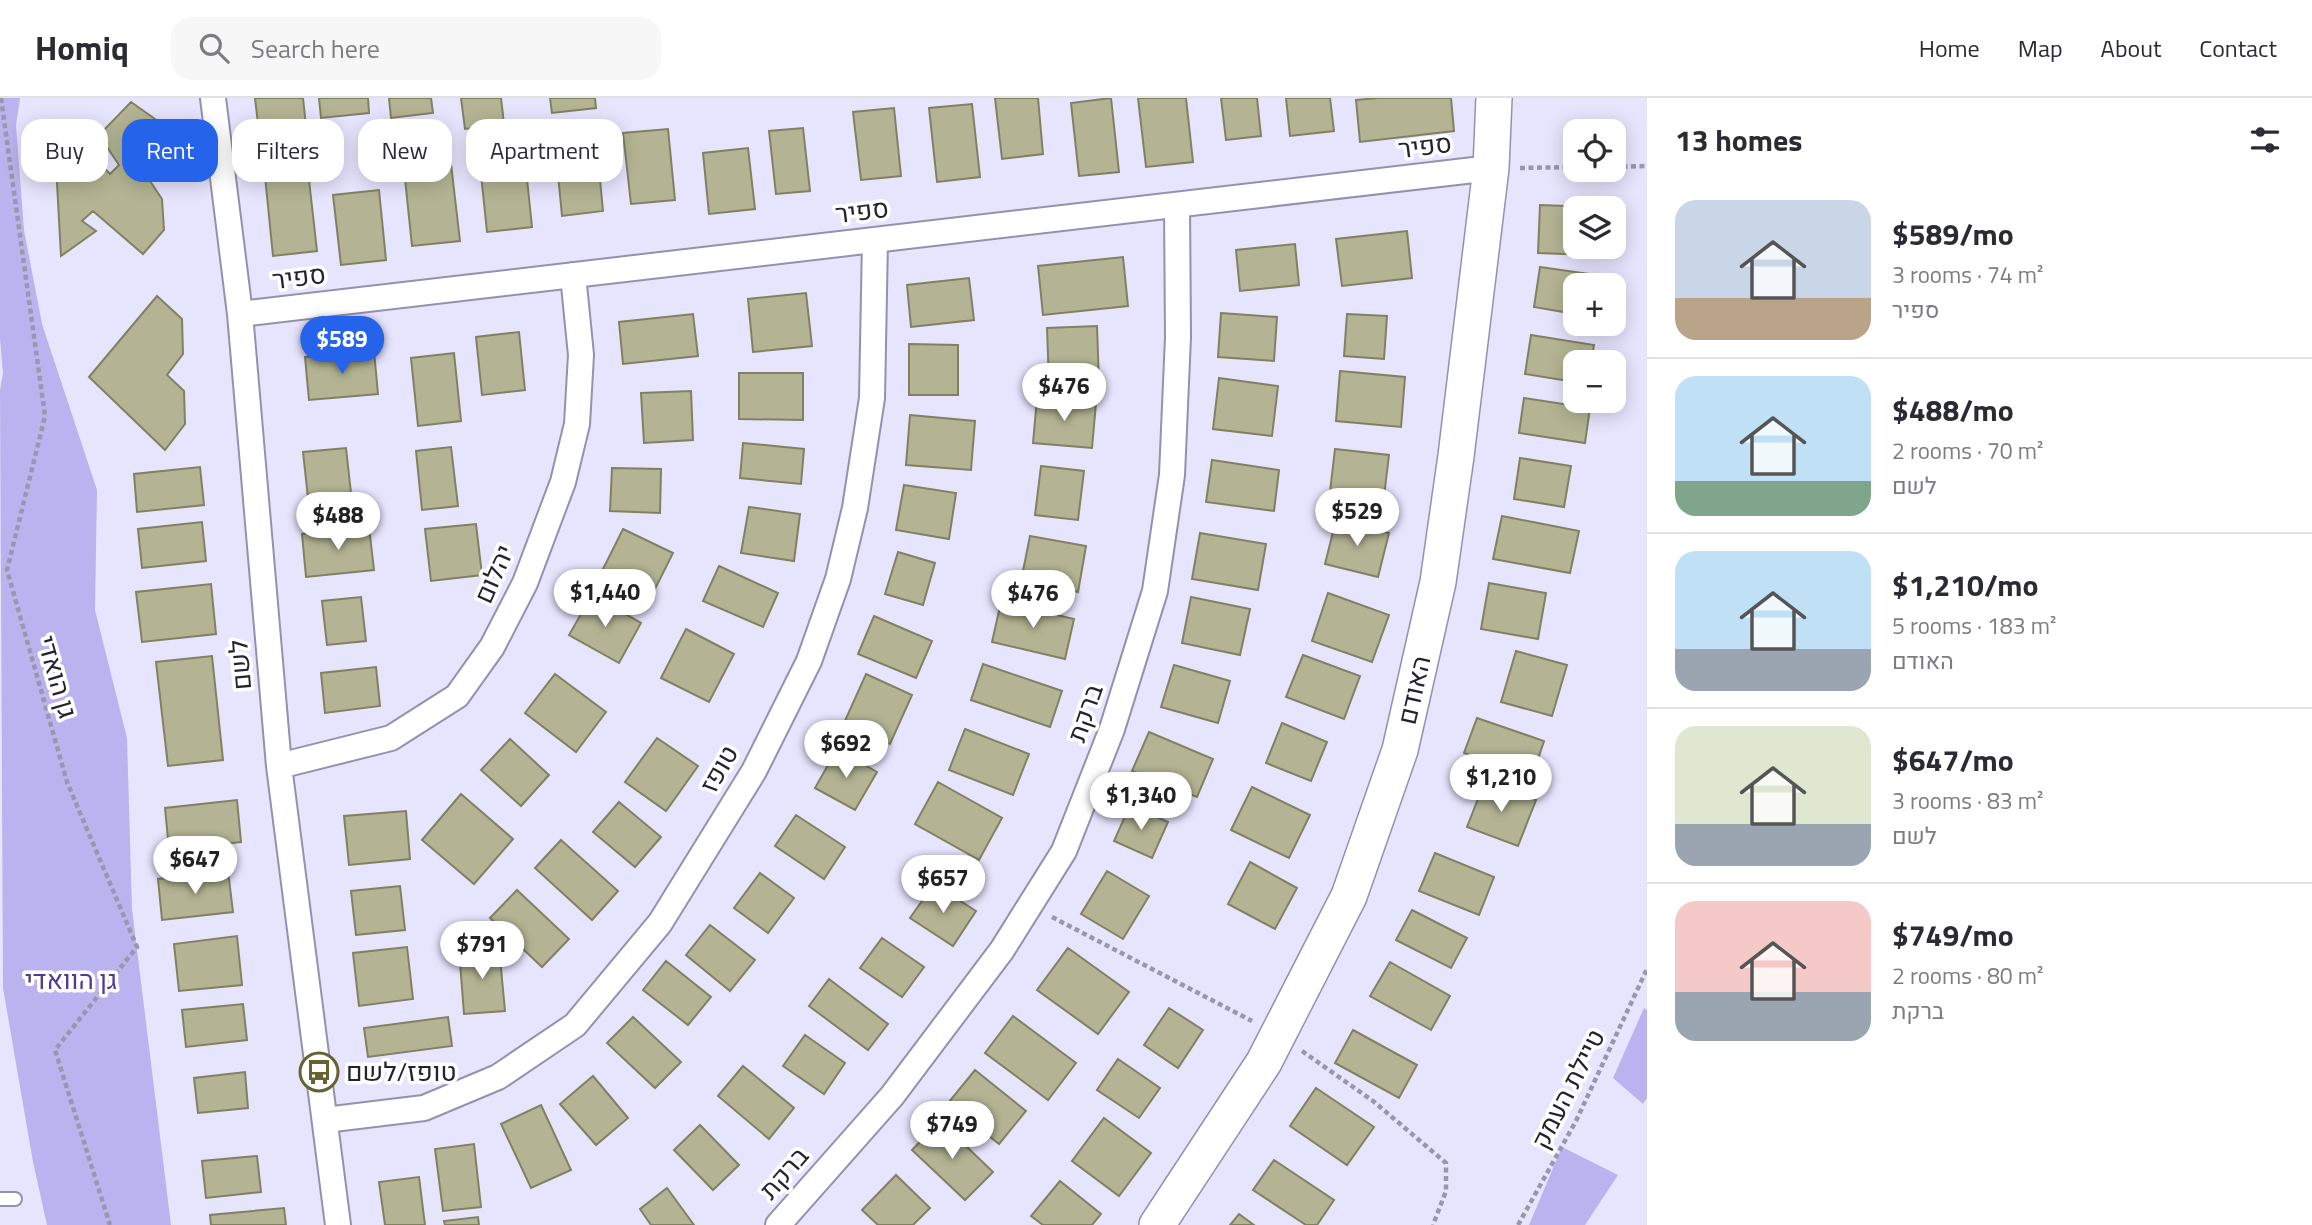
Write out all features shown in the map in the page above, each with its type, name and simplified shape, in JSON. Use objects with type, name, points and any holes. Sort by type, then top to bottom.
[{"type":"street","name":"לשם","points":[[213,98],[240,314],[279,766],[338,1225]]},
{"type":"street","name":"האודם","points":[[1157,1225],[1264,1062],[1278,1035],[1349,896],[1400,750],[1438,582],[1491,168],[1494,98]]},
{"type":"street","name":"ספיר","points":[[240,314],[1491,168]]},
{"type":"street","name":"ברקת","points":[[778,1225],[892,1096],[1002,950],[1064,851],[1112,730],[1155,591],[1172,475],[1178,337],[1177,205]]},
{"type":"street","name":"טופז","points":[[325,1120],[424,1108],[498,1077],[575,1025],[660,923],[754,771],[809,661],[838,579],[855,508],[872,398],[875,240]]},
{"type":"street","name":"יהלום","points":[[279,766],[391,738],[457,696],[492,648],[526,583],[563,482],[577,424],[580,355],[573,275]]},
{"type":"lane","points":[[0,1199],[15,1199]]},
{"type":"path","name":"גן הואדי","points":[[1,98],[45,416],[7,570],[67,782],[136,947],[55,1050],[110,1225]]},
{"type":"path","points":[[1626,167],[1647,166]]},
{"type":"path","points":[[1491,168],[1563,167]]},
{"type":"path","points":[[1030,905],[1278,1035],[1373,1101],[1447,1163],[1446,1191],[1433,1225]]},
{"type":"path","name":"טיילת העמק","points":[[1518,1225],[1576,1121],[1647,969]]},
{"type":"green space","name":"גן הוואדי","points":[[0,98],[20,98],[16,125],[24,230],[42,324],[97,490],[95,610],[127,738],[132,909],[171,1225],[47,1225],[33,1162],[3,988]]},
{"type":"green space","points":[[1644,1008],[1647,1010],[1647,1098],[1643,1104],[1613,1078]]},
{"type":"green space","points":[[1562,1147],[1618,1175],[1585,1225],[1529,1225]]},
{"type":"building","points":[[255,98],[303,98],[305,119],[257,119]]},
{"type":"building","points":[[319,98],[368,98],[369,113],[321,118]]},
{"type":"building","points":[[389,98],[431,98],[433,113],[391,118]]},
{"type":"building","points":[[461,98],[501,98],[503,119],[466,119],[465,129]]},
{"type":"building","points":[[550,98],[595,98],[596,108],[552,113]]},
{"type":"building","points":[[995,98],[1038,98],[1043,154],[1002,159]]},
{"type":"building","points":[[1111,98],[1119,172],[1079,176],[1071,103]]},
{"type":"building","points":[[1138,98],[1186,98],[1193,162],[1146,167]]},
{"type":"building","points":[[1221,98],[1257,98],[1261,136],[1226,140]]},
{"type":"building","points":[[1286,98],[1330,98],[1334,131],[1290,136]]},
{"type":"building","points":[[1451,98],[1454,131],[1360,142],[1356,100]]},
{"type":"building","points":[[131,102],[155,119],[122,119],[122,182],[151,182],[162,199],[164,230],[143,254],[93,211],[82,221],[96,231],[61,256],[57,182],[108,182],[108,172],[110,174],[119,165],[108,148],[108,126]]},
{"type":"building","points":[[972,104],[980,177],[937,182],[929,108]]},
{"type":"building","points":[[894,108],[901,176],[861,180],[853,112]]},
{"type":"building","points":[[803,128],[810,191],[776,194],[769,131]]},
{"type":"building","points":[[668,129],[675,200],[631,204],[623,133]]},
{"type":"building","points":[[748,148],[755,209],[709,214],[703,153]]},
{"type":"building","points":[[452,173],[460,241],[412,246],[405,182],[452,182]]},
{"type":"building","points":[[266,182],[309,182],[317,251],[273,256]]},
{"type":"building","points":[[482,182],[527,182],[532,227],[487,232]]},
{"type":"building","points":[[559,182],[600,182],[603,211],[562,216]]},
{"type":"building","points":[[379,190],[386,260],[341,265],[333,195]]},
{"type":"building","points":[[1540,205],[1563,206],[1563,254],[1538,253]]},
{"type":"building","points":[[1407,231],[1412,278],[1342,286],[1336,239]]},
{"type":"building","points":[[1295,244],[1299,285],[1240,291],[1236,250]]},
{"type":"building","points":[[1123,257],[1128,306],[1043,315],[1038,266]]},
{"type":"building","points":[[1540,267],[1583,273],[1563,273],[1563,312],[1534,307]]},
{"type":"building","points":[[969,278],[974,320],[911,327],[907,285]]},
{"type":"building","points":[[806,293],[812,346],[753,352],[748,299]]},
{"type":"building","points":[[157,296],[182,319],[183,354],[167,375],[184,391],[185,424],[165,450],[89,377]]},
{"type":"building","points":[[1221,313],[1277,317],[1274,361],[1218,357]]},
{"type":"building","points":[[693,314],[698,356],[623,364],[619,322]]},
{"type":"building","points":[[1347,314],[1387,316],[1384,359],[1344,356]]},
{"type":"building","points":[[1097,326],[1099,382],[1049,384],[1047,328]]},
{"type":"building","points":[[519,332],[525,390],[482,395],[476,337]]},
{"type":"building","points":[[1531,335],[1594,345],[1593,350],[1563,350],[1563,380],[1525,374]]},
{"type":"building","points":[[909,344],[958,345],[958,395],[909,395]]},
{"type":"building","points":[[374,351],[378,394],[309,400],[305,357]]},
{"type":"building","points":[[454,353],[461,421],[418,426],[411,358]]},
{"type":"building","points":[[1340,371],[1405,377],[1401,427],[1336,421]]},
{"type":"building","points":[[739,373],[803,373],[803,420],[739,419]]},
{"type":"building","points":[[1219,378],[1278,386],[1272,436],[1213,429]]},
{"type":"building","points":[[691,391],[693,440],[644,443],[641,393]]},
{"type":"building","points":[[1037,398],[1096,403],[1092,448],[1033,443]]},
{"type":"building","points":[[1524,398],[1563,404],[1563,413],[1589,413],[1585,443],[1519,433]]},
{"type":"building","points":[[910,415],[975,421],[971,470],[906,465]]},
{"type":"building","points":[[743,443],[804,449],[801,484],[740,478]]},
{"type":"building","points":[[451,447],[458,506],[422,510],[416,451]]},
{"type":"building","points":[[346,448],[352,502],[309,507],[303,452]]},
{"type":"building","points":[[1335,449],[1389,455],[1383,505],[1329,500]]},
{"type":"building","points":[[1520,458],[1571,466],[1564,507],[1514,499]]},
{"type":"building","points":[[1212,460],[1279,470],[1274,511],[1206,502]]},
{"type":"building","points":[[1041,466],[1084,471],[1078,520],[1035,515]]},
{"type":"building","points":[[200,467],[204,505],[137,512],[134,474]]},
{"type":"building","points":[[612,468],[661,469],[660,513],[610,511]]},
{"type":"building","points":[[904,485],[956,493],[949,539],[896,530]]},
{"type":"building","points":[[749,507],[800,514],[794,561],[741,553]]},
{"type":"building","points":[[1502,516],[1579,531],[1570,573],[1493,559]]},
{"type":"building","points":[[1336,520],[1389,533],[1378,577],[1325,564]]},
{"type":"building","points":[[202,522],[206,561],[142,568],[138,529]]},
{"type":"building","points":[[476,524],[482,575],[431,581],[425,529]]},
{"type":"building","points":[[369,527],[374,570],[306,577],[302,534]]},
{"type":"building","points":[[623,529],[673,553],[651,597],[601,573]]},
{"type":"building","points":[[1200,533],[1266,544],[1258,590],[1192,579]]},
{"type":"building","points":[[1030,536],[1086,546],[1078,592],[1021,581]]},
{"type":"building","points":[[898,552],[935,563],[923,605],[885,594]]},
{"type":"building","points":[[719,566],[778,593],[763,627],[703,601]]},
{"type":"building","points":[[1489,583],[1546,593],[1538,639],[1481,629]]},
{"type":"building","points":[[211,584],[216,634],[142,642],[136,592]]},
{"type":"building","points":[[1328,593],[1389,615],[1372,662],[1312,641]]},
{"type":"building","points":[[592,595],[641,623],[619,663],[569,635]]},
{"type":"building","points":[[361,597],[366,641],[327,645],[322,601]]},
{"type":"building","points":[[1191,597],[1250,609],[1240,655],[1182,643]]},
{"type":"building","points":[[1001,602],[1074,619],[1065,659],[992,642]]},
{"type":"building","points":[[874,616],[932,641],[916,678],[858,654]]},
{"type":"building","points":[[686,629],[734,654],[709,702],[661,678]]},
{"type":"building","points":[[1516,651],[1567,665],[1552,716],[1501,702]]},
{"type":"building","points":[[1303,655],[1360,676],[1344,719],[1286,697]]},
{"type":"building","points":[[212,656],[223,760],[168,766],[156,662]]},
{"type":"building","points":[[983,664],[1062,691],[1050,727],[971,700]]},
{"type":"building","points":[[1174,665],[1230,681],[1218,723],[1161,707]]},
{"type":"building","points":[[376,667],[380,706],[325,713],[321,673]]},
{"type":"building","points":[[555,674],[606,712],[576,752],[525,713]]},
{"type":"building","points":[[866,674],[912,695],[890,744],[844,723]]},
{"type":"building","points":[[1477,718],[1544,741],[1532,777],[1464,753]]},
{"type":"building","points":[[1282,723],[1327,742],[1311,781],[1266,763]]},
{"type":"building","points":[[965,729],[1029,754],[1013,795],[949,770]]},
{"type":"building","points":[[1149,732],[1213,759],[1197,797],[1132,771]]},
{"type":"building","points":[[657,738],[698,766],[666,811],[625,782]]},
{"type":"building","points":[[510,739],[549,775],[521,806],[481,770]]},
{"type":"building","points":[[837,749],[877,772],[855,810],[815,788]]},
{"type":"building","points":[[1485,781],[1536,800],[1518,846],[1467,827]]},
{"type":"building","points":[[938,782],[1002,818],[979,860],[915,824]]},
{"type":"building","points":[[1252,787],[1310,815],[1289,858],[1231,830]]},
{"type":"building","points":[[461,794],[513,839],[474,884],[422,840]]},
{"type":"building","points":[[237,800],[241,842],[169,850],[165,808]]},
{"type":"building","points":[[619,802],[661,837],[635,867],[593,832]]},
{"type":"building","points":[[1130,805],[1168,822],[1152,858],[1114,841]]},
{"type":"building","points":[[406,811],[410,859],[349,865],[344,816]]},
{"type":"building","points":[[796,815],[845,847],[824,879],[775,846]]},
{"type":"building","points":[[561,840],[618,891],[592,920],[535,868]]},
{"type":"building","points":[[1435,853],[1494,877],[1479,915],[1419,891]]},
{"type":"building","points":[[1250,862],[1297,888],[1275,929],[1228,904]]},
{"type":"building","points":[[228,871],[233,912],[162,920],[158,879]]},
{"type":"building","points":[[1107,871],[1149,896],[1123,939],[1081,914]]},
{"type":"building","points":[[760,873],[794,898],[768,933],[734,908]]},
{"type":"building","points":[[934,884],[976,911],[953,946],[910,918]]},
{"type":"building","points":[[400,886],[405,930],[356,935],[351,891]]},
{"type":"building","points":[[517,890],[569,939],[542,967],[490,918]]},
{"type":"building","points":[[1412,910],[1467,938],[1451,968],[1396,940]]},
{"type":"building","points":[[710,925],[755,960],[730,991],[686,955]]},
{"type":"building","points":[[237,936],[242,985],[179,991],[174,944]]},
{"type":"building","points":[[882,938],[924,967],[902,997],[860,968]]},
{"type":"building","points":[[407,947],[413,999],[359,1006],[353,953]]},
{"type":"building","points":[[499,947],[505,1011],[464,1014],[459,950]]},
{"type":"building","points":[[1068,948],[1129,992],[1098,1034],[1037,990]]},
{"type":"building","points":[[666,961],[711,997],[688,1025],[643,990]]},
{"type":"building","points":[[1390,962],[1450,996],[1431,1030],[1370,996]]},
{"type":"building","points":[[829,979],[888,1024],[868,1050],[809,1006]]},
{"type":"building","points":[[243,1004],[247,1040],[186,1047],[182,1010]]},
{"type":"building","points":[[1169,1008],[1203,1030],[1178,1068],[1144,1045]]},
{"type":"building","points":[[1013,1016],[1076,1063],[1048,1100],[985,1053]]},
{"type":"building","points":[[448,1017],[452,1046],[368,1057],[364,1028]]},
{"type":"building","points":[[633,1017],[681,1062],[655,1088],[607,1043]]},
{"type":"building","points":[[1353,1030],[1417,1065],[1399,1098],[1335,1063]]},
{"type":"building","points":[[805,1035],[845,1063],[824,1094],[783,1066]]},
{"type":"building","points":[[1118,1059],[1160,1088],[1139,1118],[1097,1090]]},
{"type":"building","points":[[743,1066],[794,1108],[769,1139],[718,1096]]},
{"type":"building","points":[[975,1070],[1026,1111],[999,1144],[948,1103]]},
{"type":"building","points":[[245,1072],[248,1108],[198,1113],[194,1078]]},
{"type":"building","points":[[593,1076],[628,1118],[596,1145],[560,1104]]},
{"type":"building","points":[[1316,1088],[1374,1127],[1347,1165],[1290,1126]]},
{"type":"building","points":[[541,1105],[571,1170],[531,1188],[501,1124]]},
{"type":"building","points":[[1104,1118],[1151,1153],[1119,1196],[1072,1161]]},
{"type":"building","points":[[940,1121],[993,1172],[965,1200],[912,1150]]},
{"type":"building","points":[[700,1125],[739,1165],[713,1190],[674,1150]]},
{"type":"building","points":[[474,1144],[481,1207],[443,1211],[435,1149]]},
{"type":"building","points":[[257,1156],[261,1192],[206,1198],[202,1161]]},
{"type":"building","points":[[1274,1160],[1334,1200],[1317,1225],[1306,1225],[1253,1190]]},
{"type":"building","points":[[896,1175],[930,1208],[913,1225],[878,1225],[862,1210]]},
{"type":"building","points":[[419,1177],[425,1225],[385,1225],[379,1182]]},
{"type":"building","points":[[1060,1181],[1101,1214],[1092,1225],[1043,1225],[1031,1216]]},
{"type":"building","points":[[667,1188],[694,1225],[651,1225],[640,1209]]},
{"type":"building","points":[[284,1208],[286,1225],[211,1225],[210,1215]]},
{"type":"building","points":[[1239,1214],[1254,1225],[1230,1225]]},
{"type":"building","points":[[478,1217],[479,1225],[445,1225],[444,1221]]},
{"type":"place","name":"טופז/לשם","points":[[319,1072]]}]
